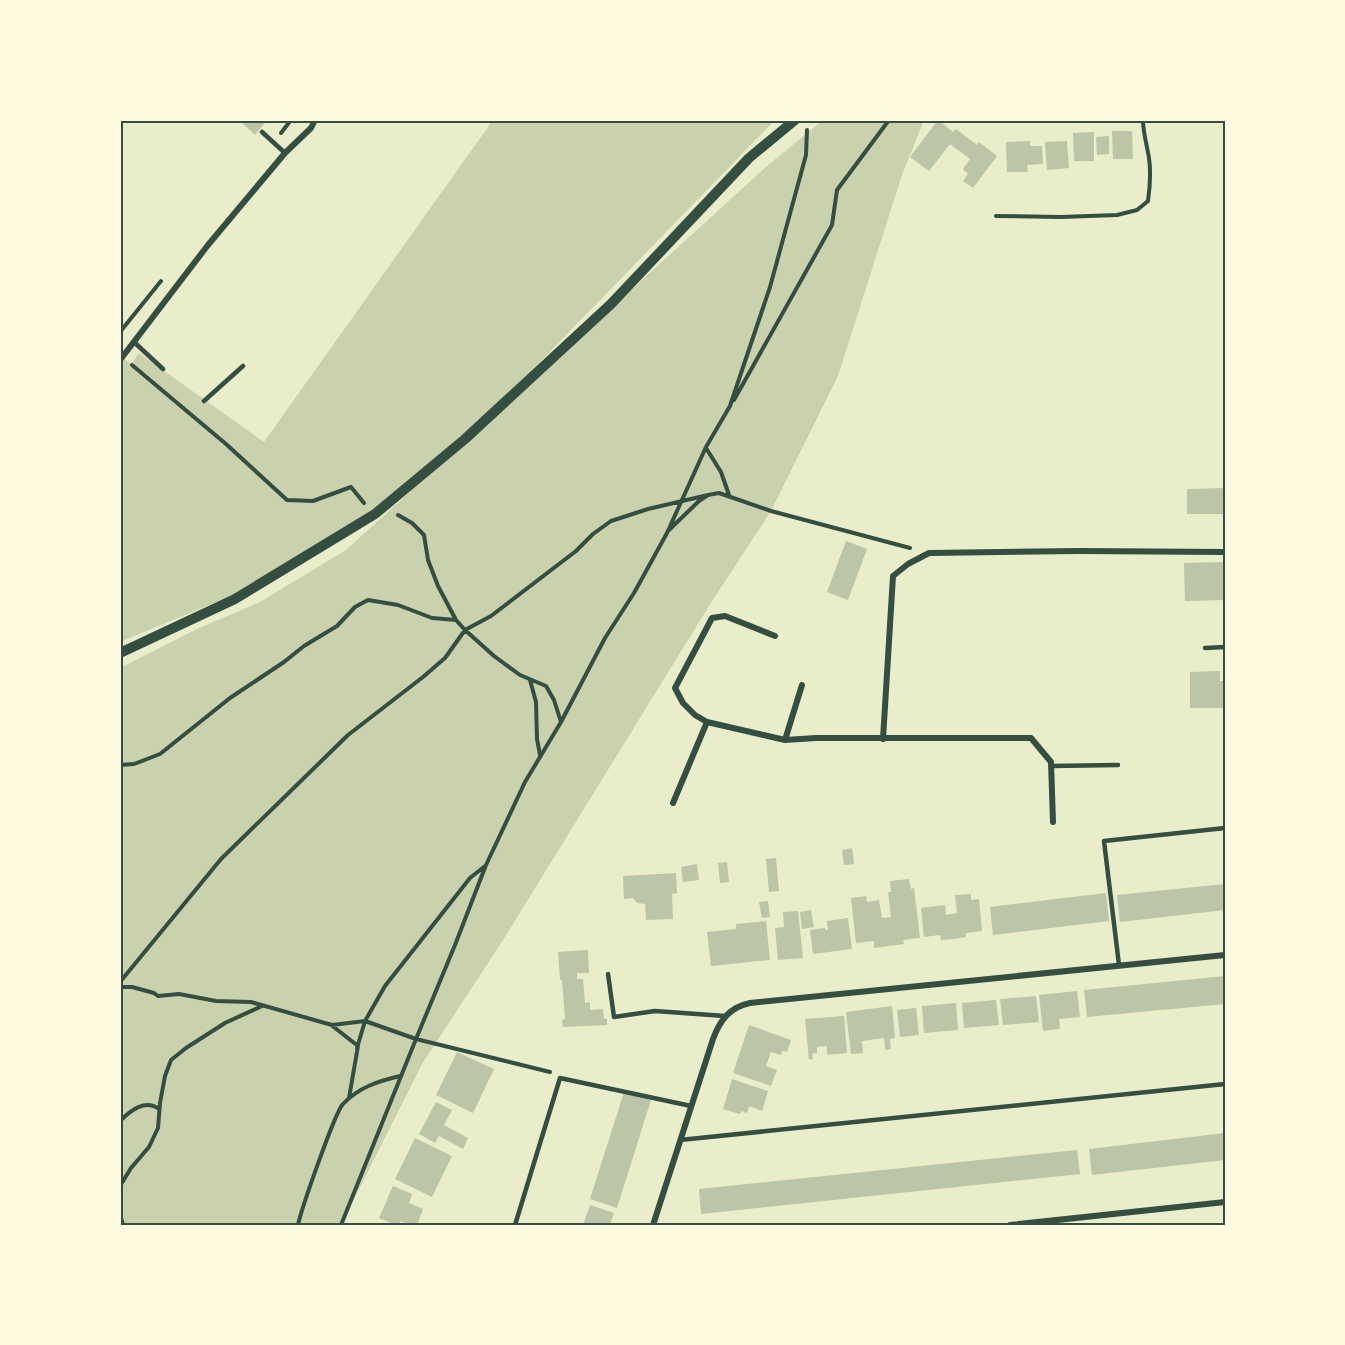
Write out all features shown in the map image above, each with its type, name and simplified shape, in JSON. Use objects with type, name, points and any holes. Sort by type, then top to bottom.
[{"type":"street","points":[[121,359],[208,245],[285,153],[311,128],[315,120]]},
{"type":"street","points":[[120,653],[236,599],[375,514],[465,439],[611,304],[749,158],[795,120]]},
{"type":"street","points":[[883,740],[893,576],[908,564],[929,553],[1225,552]]},
{"type":"street","points":[[776,636],[725,616],[712,618],[675,688],[683,703],[695,715],[707,722],[784,740],[1031,738],[1051,762],[1053,822]]},
{"type":"street","points":[[784,740],[802,685]]},
{"type":"street","points":[[673,803],[707,722]]},
{"type":"street","points":[[653,1225],[711,1043],[725,1016],[738,1007],[750,1003],[1225,955]]},
{"type":"street","points":[[1010,1225],[1225,1202]]},
{"type":"lane","points":[[262,132],[285,153]]},
{"type":"lane","points":[[134,342],[163,369]]},
{"type":"lane","points":[[204,401],[243,366]]},
{"type":"lane","points":[[1205,648],[1225,647]]},
{"type":"lane","points":[[1051,766],[1118,765]]},
{"type":"lane","points":[[1119,966],[1104,841],[1225,828]]},
{"type":"lane","points":[[608,974],[614,1017],[655,1011],[725,1016]]},
{"type":"lane","points":[[515,1225],[560,1078],[691,1106]]},
{"type":"lane","points":[[680,1140],[1225,1084]]},
{"type":"path","points":[[730,406],[770,287],[807,155],[807,120]]},
{"type":"path","points":[[341,1225],[486,865],[525,782],[561,722],[605,638],[634,593],[667,533],[706,447],[747,379],[832,225],[837,190],[889,120]]},
{"type":"path","points":[[996,216],[1061,217],[1106,215],[1137,210],[1148,201],[1150,186],[1149,158],[1143,132],[1143,120]]},
{"type":"path","points":[[121,359],[226,444],[286,500],[314,501],[351,487],[375,514]]},
{"type":"path","points":[[706,447],[721,472],[729,496]]},
{"type":"path","points":[[554,1072],[416,1039],[365,1021],[330,1024],[251,1002],[216,1001],[179,994],[158,996],[120,984],[221,859],[348,735],[445,658],[465,630],[491,616],[576,551],[610,521],[648,509],[719,493],[771,511],[929,553]]},
{"type":"path","points":[[667,533],[708,495]]},
{"type":"path","points":[[395,513],[412,523],[424,535],[428,560],[438,586],[456,620],[495,656],[520,675],[546,686],[554,700],[561,722]]},
{"type":"path","points":[[120,765],[134,764],[160,754],[230,698],[304,646],[337,626],[355,607],[368,600],[398,605],[432,618],[456,620]]},
{"type":"path","points":[[530,679],[536,702],[540,756]]},
{"type":"path","points":[[349,1099],[357,1048],[365,1021],[385,986],[470,878],[486,865]]},
{"type":"path","points":[[120,1186],[131,1168],[152,1143],[159,1124],[166,1068],[171,1060],[221,1025],[263,1006]]},
{"type":"path","points":[[330,1024],[358,1046],[357,1048]]},
{"type":"path","points":[[298,1225],[326,1142],[342,1104],[372,1083],[401,1075]]},
{"type":"path","points":[[120,1121],[135,1109],[146,1104],[159,1110]]},
{"type":"path","points":[[120,1214],[123,1225]]},
{"type":"green space","points":[[493,120],[775,120],[465,439],[375,514],[267,581],[120,642],[120,355],[131,364],[139,353],[264,442]]},
{"type":"green space","points":[[823,120],[924,120],[902,175],[838,376],[771,511],[709,606],[503,940],[422,1064],[341,1225],[120,1225],[120,668],[197,629],[258,603],[346,550],[767,166]]},
{"type":"building","points":[[239,120],[267,120],[255,135]]},
{"type":"building","points":[[938,120],[953,132],[956,129],[977,145],[979,142],[997,156],[973,188],[963,181],[968,174],[963,169],[970,159],[950,144],[929,171],[910,157]]},
{"type":"building","points":[[1112,131],[1132,131],[1133,159],[1113,159]]},
{"type":"building","points":[[1094,132],[1094,161],[1074,161],[1073,133]]},
{"type":"building","points":[[1109,136],[1109,154],[1097,155],[1096,137]]},
{"type":"building","points":[[1030,141],[1030,146],[1042,146],[1043,164],[1027,165],[1028,172],[1007,172],[1006,142]]},
{"type":"building","points":[[1067,141],[1069,168],[1047,170],[1045,142]]},
{"type":"building","points":[[1225,488],[1225,514],[1187,514],[1187,489]]},
{"type":"building","points":[[846,541],[867,549],[848,600],[827,592]]},
{"type":"building","points":[[1225,562],[1225,600],[1185,601],[1184,563]]},
{"type":"building","points":[[1220,671],[1220,681],[1225,681],[1225,708],[1190,708],[1190,672]]},
{"type":"building","points":[[852,848],[854,864],[844,865],[842,850]]},
{"type":"building","points":[[776,858],[779,891],[769,892],[766,859]]},
{"type":"building","points":[[727,862],[729,882],[720,883],[718,863]]},
{"type":"building","points":[[697,864],[699,880],[683,882],[681,867]]},
{"type":"building","points":[[676,873],[677,893],[672,894],[673,919],[646,920],[645,904],[637,903],[633,898],[624,899],[623,876]]},
{"type":"building","points":[[909,879],[911,889],[914,888],[920,938],[903,940],[904,944],[874,948],[874,941],[856,943],[851,898],[866,896],[867,902],[879,900],[882,918],[891,917],[888,892],[891,892],[890,881]]},
{"type":"building","points":[[1225,884],[1225,910],[1120,922],[1117,895]]},
{"type":"building","points":[[1106,893],[1109,921],[993,935],[990,907]]},
{"type":"building","points":[[971,894],[971,900],[979,899],[982,931],[966,933],[966,937],[954,939],[941,940],[940,935],[924,937],[921,908],[945,905],[946,915],[957,913],[955,895]]},
{"type":"building","points":[[768,901],[770,917],[762,918],[759,902]]},
{"type":"building","points":[[811,910],[814,927],[802,929],[800,912]]},
{"type":"building","points":[[798,911],[803,958],[778,960],[775,928],[784,927],[783,912]]},
{"type":"building","points":[[848,918],[852,949],[813,954],[810,930],[825,928],[828,930],[827,921]]},
{"type":"building","points":[[766,921],[770,960],[711,966],[707,932],[736,929],[736,924]]},
{"type":"building","points":[[588,950],[589,973],[577,973],[577,979],[583,979],[585,1003],[590,1002],[590,1010],[603,1009],[607,1025],[563,1027],[562,1020],[565,1019],[558,952]]},
{"type":"building","points":[[1225,976],[1225,1004],[1087,1017],[1084,990]]},
{"type":"building","points":[[1077,991],[1080,1017],[1059,1019],[1060,1029],[1043,1031],[1039,995]]},
{"type":"building","points":[[1036,996],[1039,1022],[1003,1025],[1000,999]]},
{"type":"building","points":[[996,1000],[999,1025],[964,1028],[962,1003]]},
{"type":"building","points":[[956,1003],[958,1030],[924,1033],[922,1006]]},
{"type":"building","points":[[892,1006],[895,1038],[890,1039],[891,1049],[885,1050],[884,1038],[862,1041],[863,1053],[851,1054],[846,1012]]},
{"type":"building","points":[[916,1008],[919,1035],[900,1037],[897,1010]]},
{"type":"building","points":[[844,1016],[847,1053],[827,1055],[827,1046],[817,1047],[817,1053],[812,1054],[813,1059],[809,1060],[805,1019]]},
{"type":"building","points":[[749,1025],[791,1040],[787,1052],[782,1051],[781,1055],[771,1052],[766,1066],[777,1070],[771,1086],[733,1073]]},
{"type":"building","points":[[457,1052],[494,1069],[473,1113],[436,1095]]},
{"type":"building","points":[[732,1079],[768,1091],[762,1111],[749,1106],[747,1113],[741,1111],[740,1114],[723,1109]]},
{"type":"building","points":[[624,1092],[651,1100],[617,1208],[590,1199]]},
{"type":"building","points":[[436,1102],[452,1110],[444,1125],[468,1138],[463,1149],[439,1136],[435,1143],[419,1134]]},
{"type":"building","points":[[1225,1133],[1225,1160],[1092,1175],[1089,1149]]},
{"type":"building","points":[[415,1138],[452,1156],[432,1197],[395,1179]]},
{"type":"building","points":[[1077,1150],[1080,1174],[701,1214],[699,1189]]},
{"type":"building","points":[[393,1186],[412,1194],[409,1203],[423,1209],[417,1225],[400,1221],[399,1225],[395,1225],[379,1218]]},
{"type":"building","points":[[590,1205],[614,1213],[610,1225],[583,1225]]}]
